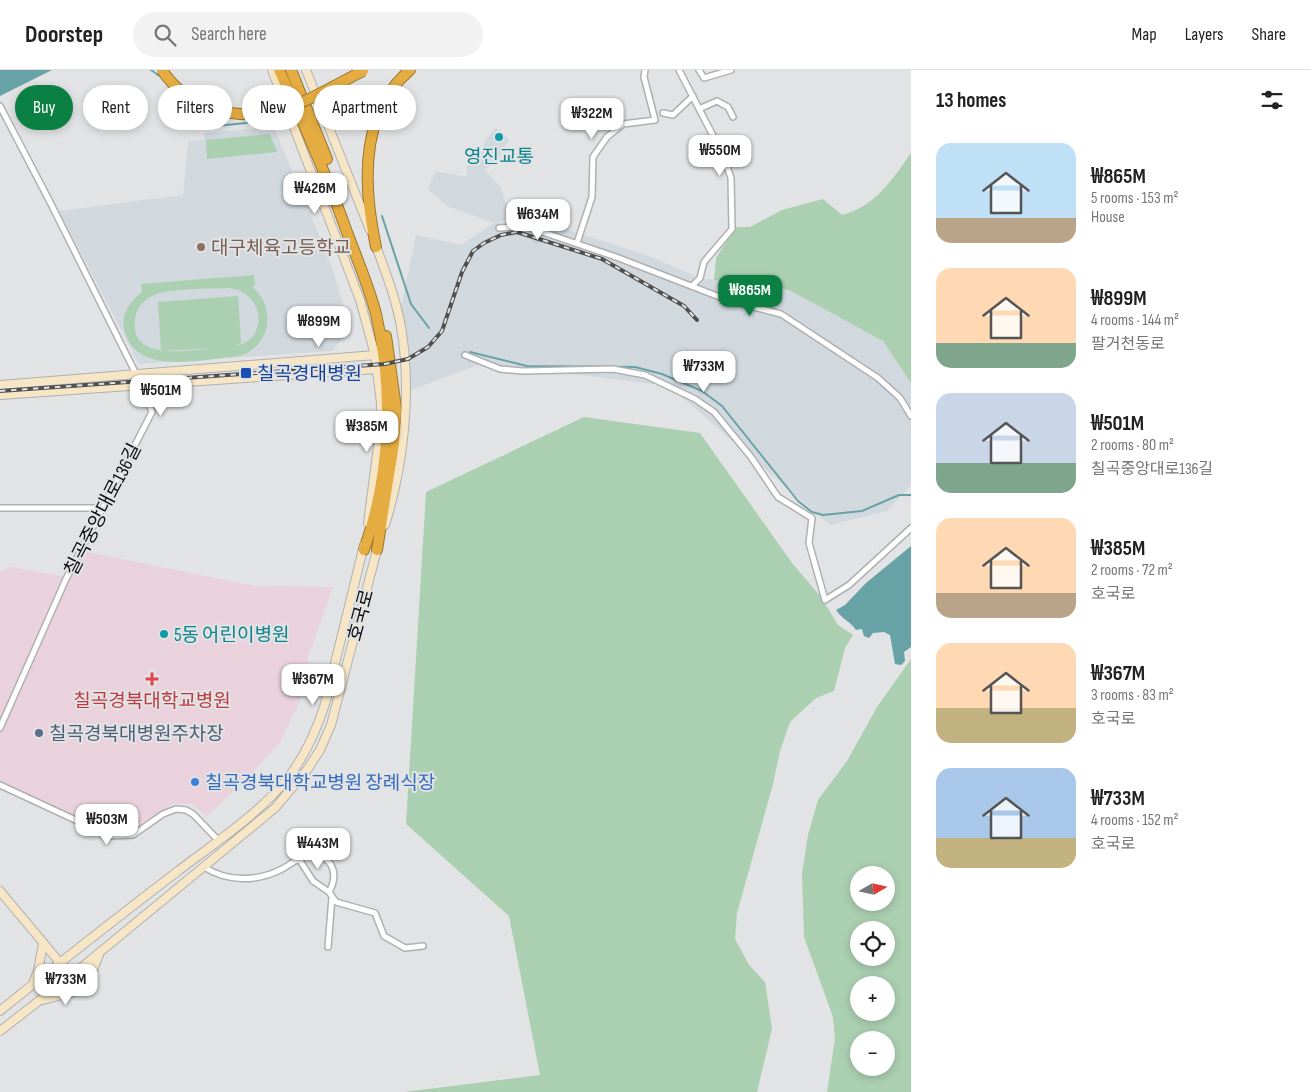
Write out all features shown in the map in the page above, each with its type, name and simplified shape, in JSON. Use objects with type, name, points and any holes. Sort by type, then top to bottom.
[{"type":"highway","points":[[162,70],[183,92],[197,103],[228,113],[244,114],[263,114],[294,105],[363,70]]},
{"type":"highway","points":[[170,70],[184,85],[209,101],[228,107],[251,110],[272,108],[292,102],[357,70]]},
{"type":"highway","points":[[279,70],[290,85]]},
{"type":"highway","points":[[291,70],[294,85]]},
{"type":"highway","points":[[376,247],[369,214],[367,192],[367,173],[373,130],[377,112],[383,100],[397,81],[410,70]]},
{"type":"highway","points":[[304,114],[369,270],[389,351],[396,408],[394,443],[377,550]]},
{"type":"highway","points":[[304,120],[355,251],[368,288],[379,332],[386,393],[385,448],[375,517],[364,550]]},
{"type":"main road","name":"호국로","points":[[0,1011],[59,962],[218,840],[277,791],[291,774],[317,728],[325,704],[364,550],[380,431],[381,403],[374,355],[360,300],[272,70]]},
{"type":"main road","name":"호국로","points":[[0,1031],[72,976],[275,808],[294,788],[320,750],[331,725],[391,504],[400,449],[406,379],[398,314],[376,247],[308,70]]},
{"type":"main road","points":[[0,385],[374,355]]},
{"type":"main road","points":[[0,395],[376,369]]},
{"type":"main road","points":[[0,891],[72,976]]},
{"type":"main road","points":[[26,990],[38,972],[43,944]]},
{"type":"main road","points":[[39,1001],[85,988],[100,953]]},
{"type":"street","points":[[577,243],[592,197],[593,157],[606,137],[623,124],[655,120],[644,77],[645,70]]},
{"type":"street","points":[[679,70],[723,155],[731,178],[732,229],[704,262],[700,278],[692,286]]},
{"type":"street","points":[[699,70],[704,78],[731,70]]},
{"type":"street","points":[[663,113],[673,116],[693,96]]},
{"type":"street","points":[[700,109],[717,101],[728,107],[733,117]]},
{"type":"street","name":"칠곡중앙대로136길","points":[[0,107],[141,384],[152,412],[66,578],[0,728]]},
{"type":"street","points":[[499,228],[524,226],[577,243],[730,301],[781,314],[878,378],[900,398],[911,416]]},
{"type":"street","points":[[465,355],[500,369],[523,371],[621,370],[645,375],[695,399],[720,419],[751,457],[778,497],[812,518],[809,543],[825,600],[849,586],[911,528]]},
{"type":"street","points":[[0,508],[102,508]]},
{"type":"street","points":[[0,785],[110,836],[133,835],[163,814],[176,809],[186,810],[193,814],[218,840]]},
{"type":"street","points":[[204,867],[214,874],[239,879],[269,875],[298,859],[320,856],[328,860],[333,867],[335,876],[331,894],[328,947]]},
{"type":"street","points":[[298,859],[313,881],[331,894],[336,902],[373,910],[384,936],[405,948],[423,946]]},
{"type":"shaded area","points":[[496,128],[509,139],[498,160],[485,170],[501,188],[511,218],[497,223],[544,222],[649,256],[700,278],[789,290],[883,341],[911,383],[911,485],[887,511],[830,525],[669,386],[483,363],[406,392],[401,308],[416,235],[461,245],[494,223],[447,206],[428,189],[436,171],[467,177],[467,167],[470,161],[479,161],[485,140]]},
{"type":"shaded area","name":"대구체육고등학교","points":[[242,130],[275,130],[332,267],[350,329],[332,351],[139,364],[59,211],[183,195],[188,141],[204,140],[205,133]]},
{"type":"shaded area","name":"칠곡경북대학교병원","points":[[82,551],[255,586],[333,587],[308,657],[300,701],[280,742],[248,777],[207,816],[192,804],[173,804],[130,830],[106,831],[0,781],[0,572],[10,567],[62,576],[66,575]]},
{"type":"green space","points":[[270,134],[277,152],[207,159],[206,140]]},
{"type":"green space","points":[[911,153],[911,383],[883,341],[789,290],[714,280],[716,258],[736,227],[750,227],[782,210],[823,199],[842,215],[854,211],[874,199],[882,191]]},
{"type":"green space","points":[[254,275],[255,286],[252,287],[260,295],[267,315],[267,326],[264,335],[250,351],[239,356],[189,362],[155,360],[141,354],[130,344],[123,323],[128,308],[142,292],[141,284]],"holes":[[[228,288],[240,291],[249,297],[255,305],[258,325],[254,334],[247,342],[236,346],[241,343],[238,296],[158,302],[161,350],[151,348],[141,342],[136,333],[135,319],[140,305],[159,293],[178,290]],[[214,348],[176,351],[164,351]]]},
{"type":"green space","points":[[584,417],[700,433],[792,563],[821,597],[838,625],[853,635],[845,648],[834,691],[816,698],[790,722],[780,751],[773,784],[737,913],[735,939],[749,965],[765,982],[772,1029],[757,1092],[404,1092],[540,1075],[509,916],[406,824],[426,492]]},
{"type":"green space","points":[[911,659],[911,1092],[827,1092],[835,1039],[833,1017],[804,937],[802,874],[808,835],[818,800],[847,761],[877,707]]},
{"type":"water","points":[[0,70],[52,70],[22,85],[15,85],[15,88],[0,96]]},
{"type":"water","points":[[911,546],[911,647],[904,652],[905,661],[901,665],[895,664],[890,635],[884,632],[873,633],[869,638],[864,636],[862,629],[856,630],[836,610],[845,605],[866,583]]},
{"type":"waterway","points":[[151,70],[161,77]]},
{"type":"waterway","points":[[232,124],[242,123]]},
{"type":"waterway","points":[[382,216],[411,304],[429,328]]},
{"type":"waterway","points":[[470,352],[527,366],[635,367],[662,374],[702,391],[722,406],[798,501],[812,512],[823,515],[862,511],[899,495],[911,495]]},
{"type":"railway","points":[[0,391],[385,364],[408,359],[428,347],[442,331],[462,272],[473,251],[501,235],[517,232],[602,259],[684,306],[697,320]]},
{"type":"place","name":"영진교통","points":[[499,137]]},
{"type":"place","name":"대구체육고등학교","points":[[201,247]]},
{"type":"place","name":"칠곡경대병원","points":[[246,373]]},
{"type":"place","name":"5동 어린이병원","points":[[164,634]]},
{"type":"place","name":"칠곡경북대학교병원","points":[[152,679]]},
{"type":"place","name":"칠곡경북대병원주차장","points":[[39,733]]},
{"type":"place","name":"칠곡경북대학교병원 장례식장","points":[[195,782]]}]
